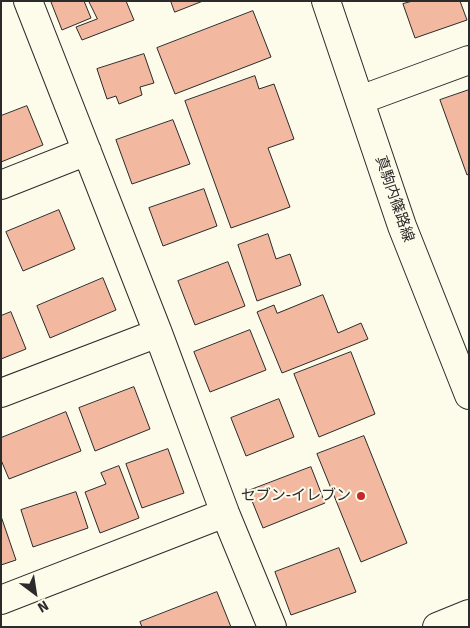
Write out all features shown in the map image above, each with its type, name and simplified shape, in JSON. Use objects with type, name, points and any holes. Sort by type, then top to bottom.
[{"type":"street","points":[[28,1],[158,333],[224,513],[272,627]]},
{"type":"street","name":"真駒内篠路線","points":[[326,1],[402,226],[469,395]]},
{"type":"street","points":[[360,100],[469,60]]},
{"type":"street","points":[[1,185],[87,152]]},
{"type":"street","points":[[1,393],[158,333]]},
{"type":"street","points":[[1,600],[224,513]]},
{"type":"street","points":[[437,627],[469,614]]},
{"type":"building","points":[[84,1],[91,18],[62,30],[51,2]]},
{"type":"building","points":[[89,1],[126,1],[134,20],[82,40],[76,27],[97,19]]},
{"type":"building","points":[[171,1],[203,1],[175,12]]},
{"type":"building","points":[[413,1],[460,1],[467,20],[415,38],[403,4]]},
{"type":"building","points":[[253,11],[271,57],[175,94],[157,48]]},
{"type":"building","points":[[144,54],[154,83],[140,87],[142,95],[119,104],[116,96],[107,99],[97,69]]},
{"type":"building","points":[[255,76],[259,89],[274,84],[294,139],[268,148],[290,207],[231,228],[185,101]]},
{"type":"building","points":[[469,90],[469,174],[467,175],[440,100]]},
{"type":"building","points":[[27,106],[43,145],[1,162],[1,116]]},
{"type":"building","points":[[173,120],[190,164],[132,184],[116,140]]},
{"type":"building","points":[[204,189],[217,226],[163,246],[149,208]]},
{"type":"building","points":[[59,210],[75,249],[23,271],[6,232]]},
{"type":"building","points":[[268,234],[276,259],[290,254],[301,285],[257,301],[238,245]]},
{"type":"building","points":[[228,262],[245,306],[195,325],[178,281]]},
{"type":"building","points":[[103,278],[116,310],[50,338],[37,306]]},
{"type":"building","points":[[323,295],[338,333],[361,323],[368,339],[282,373],[257,312],[274,305],[277,313]]},
{"type":"building","points":[[11,312],[26,349],[1,359],[1,316]]},
{"type":"building","points":[[250,330],[266,370],[210,392],[194,352]]},
{"type":"building","points":[[351,352],[375,414],[319,437],[294,374]]},
{"type":"building","points":[[134,387],[150,429],[95,451],[79,408]]},
{"type":"building","points":[[279,399],[294,437],[246,456],[231,418]]},
{"type":"building","points":[[66,412],[81,451],[9,479],[1,460],[1,438]]},
{"type":"building","points":[[364,436],[407,543],[361,562],[317,454]]},
{"type":"building","points":[[168,449],[184,493],[142,508],[126,464]]},
{"type":"building","points":[[119,466],[139,518],[100,533],[85,492],[106,484],[101,473]]},
{"type":"building","points":[[311,467],[325,503],[263,528],[248,491]]},
{"type":"building","points":[[76,492],[88,528],[33,547],[21,510]]},
{"type":"building","points":[[1,520],[16,560],[1,565]]},
{"type":"building","points":[[339,548],[356,592],[291,615],[275,572]]},
{"type":"building","points":[[217,592],[231,627],[142,627],[140,622]]},
{"type":"place","name":"セブン-イレブン","points":[[361,496]]}]
